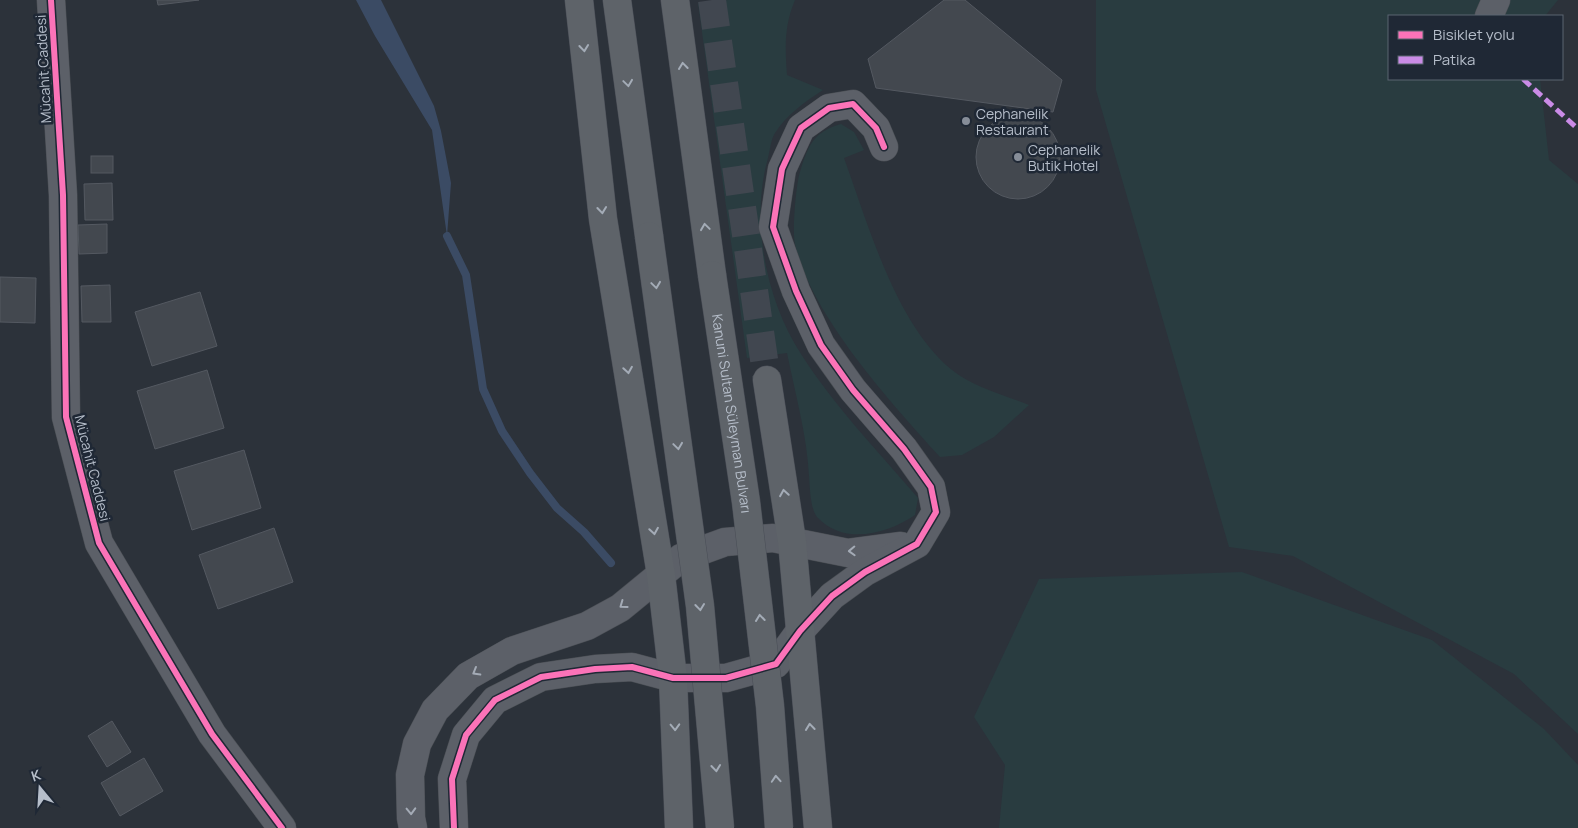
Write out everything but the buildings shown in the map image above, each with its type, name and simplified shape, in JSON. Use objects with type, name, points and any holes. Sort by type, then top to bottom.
[{"type":"main road","points":[[579,0],[603,219],[661,575],[673,678],[679,828]]},
{"type":"main road","points":[[617,0],[700,606],[720,828]]},
{"type":"main road","name":"Kanuni Sultan Süleyman Bulvarı","points":[[675,0],[712,275],[746,502],[770,706],[779,828]]},
{"type":"main road","points":[[767,380],[792,541],[818,828]]},
{"type":"street","name":"Mücahit Caddesi","points":[[51,0],[63,195],[66,417],[99,542],[212,734],[282,828]]},
{"type":"street","points":[[1489,15],[1496,0]]},
{"type":"street","points":[[454,828],[452,779],[466,735],[495,700],[541,676],[595,669],[632,667],[673,678],[726,678],[776,664],[800,631],[832,596],[865,572],[917,544],[936,512],[931,487],[904,449],[853,390],[820,345],[796,291],[773,227],[782,169],[802,128],[829,108],[853,104],[876,128],[884,147]]},
{"type":"street","points":[[413,828],[410,776],[416,744],[435,710],[468,676],[512,651],[587,626],[620,608],[681,558],[725,542],[773,538],[848,553],[917,544]]},
{"type":"green space","points":[[728,0],[795,0],[791,10],[786,37],[787,75],[823,90],[791,114],[774,135],[763,182],[761,233],[770,285],[789,333],[801,354],[842,410],[918,498],[915,515],[904,522],[879,532],[852,534],[840,532],[828,526],[817,517],[812,503],[806,445],[787,353],[747,358],[698,3]]},
{"type":"green space","points":[[1096,0],[1558,0],[1546,15],[1388,15],[1388,80],[1540,80],[1549,160],[1578,184],[1578,734],[1514,674],[1293,556],[1229,547],[1096,90]]},
{"type":"green space","points":[[841,124],[854,132],[864,150],[844,158],[886,272],[915,327],[932,351],[960,376],[979,386],[1029,405],[994,437],[962,455],[940,457],[899,411],[855,357],[835,328],[818,300],[804,271],[794,238],[795,208],[800,172],[813,141],[824,131]]},
{"type":"green space","points":[[1242,572],[1432,640],[1544,729],[1578,765],[1578,828],[999,828],[1005,765],[974,717],[1039,579]]},
{"type":"water","points":[[356,0],[381,0],[434,106],[451,183],[447,236],[432,130],[375,36]]},
{"type":"waterway","points":[[447,236],[466,275],[483,389],[502,431],[530,473],[557,508],[584,532],[611,563]]},
{"type":"tunnel","points":[[712,0],[767,380]]},
{"type":"marked path","points":[[1524,80],[1578,129]]},
{"type":"cycle path","points":[[51,0],[63,195],[66,417],[99,543],[212,734],[282,828]]},
{"type":"cycle path","points":[[454,828],[452,779],[466,735],[495,700],[541,677],[595,669],[632,667],[673,678],[726,678],[776,664],[800,631],[832,596],[865,572],[917,544],[936,512],[931,487],[904,449],[853,390],[821,345],[796,291],[773,227],[782,169],[801,128],[829,108],[853,104],[876,128],[884,147]]},
{"type":"place","name":"Cephanelik Restaurant","points":[[966,121]]},
{"type":"place","name":"Cephanelik Butik Hotel","points":[[1018,157]]}]
